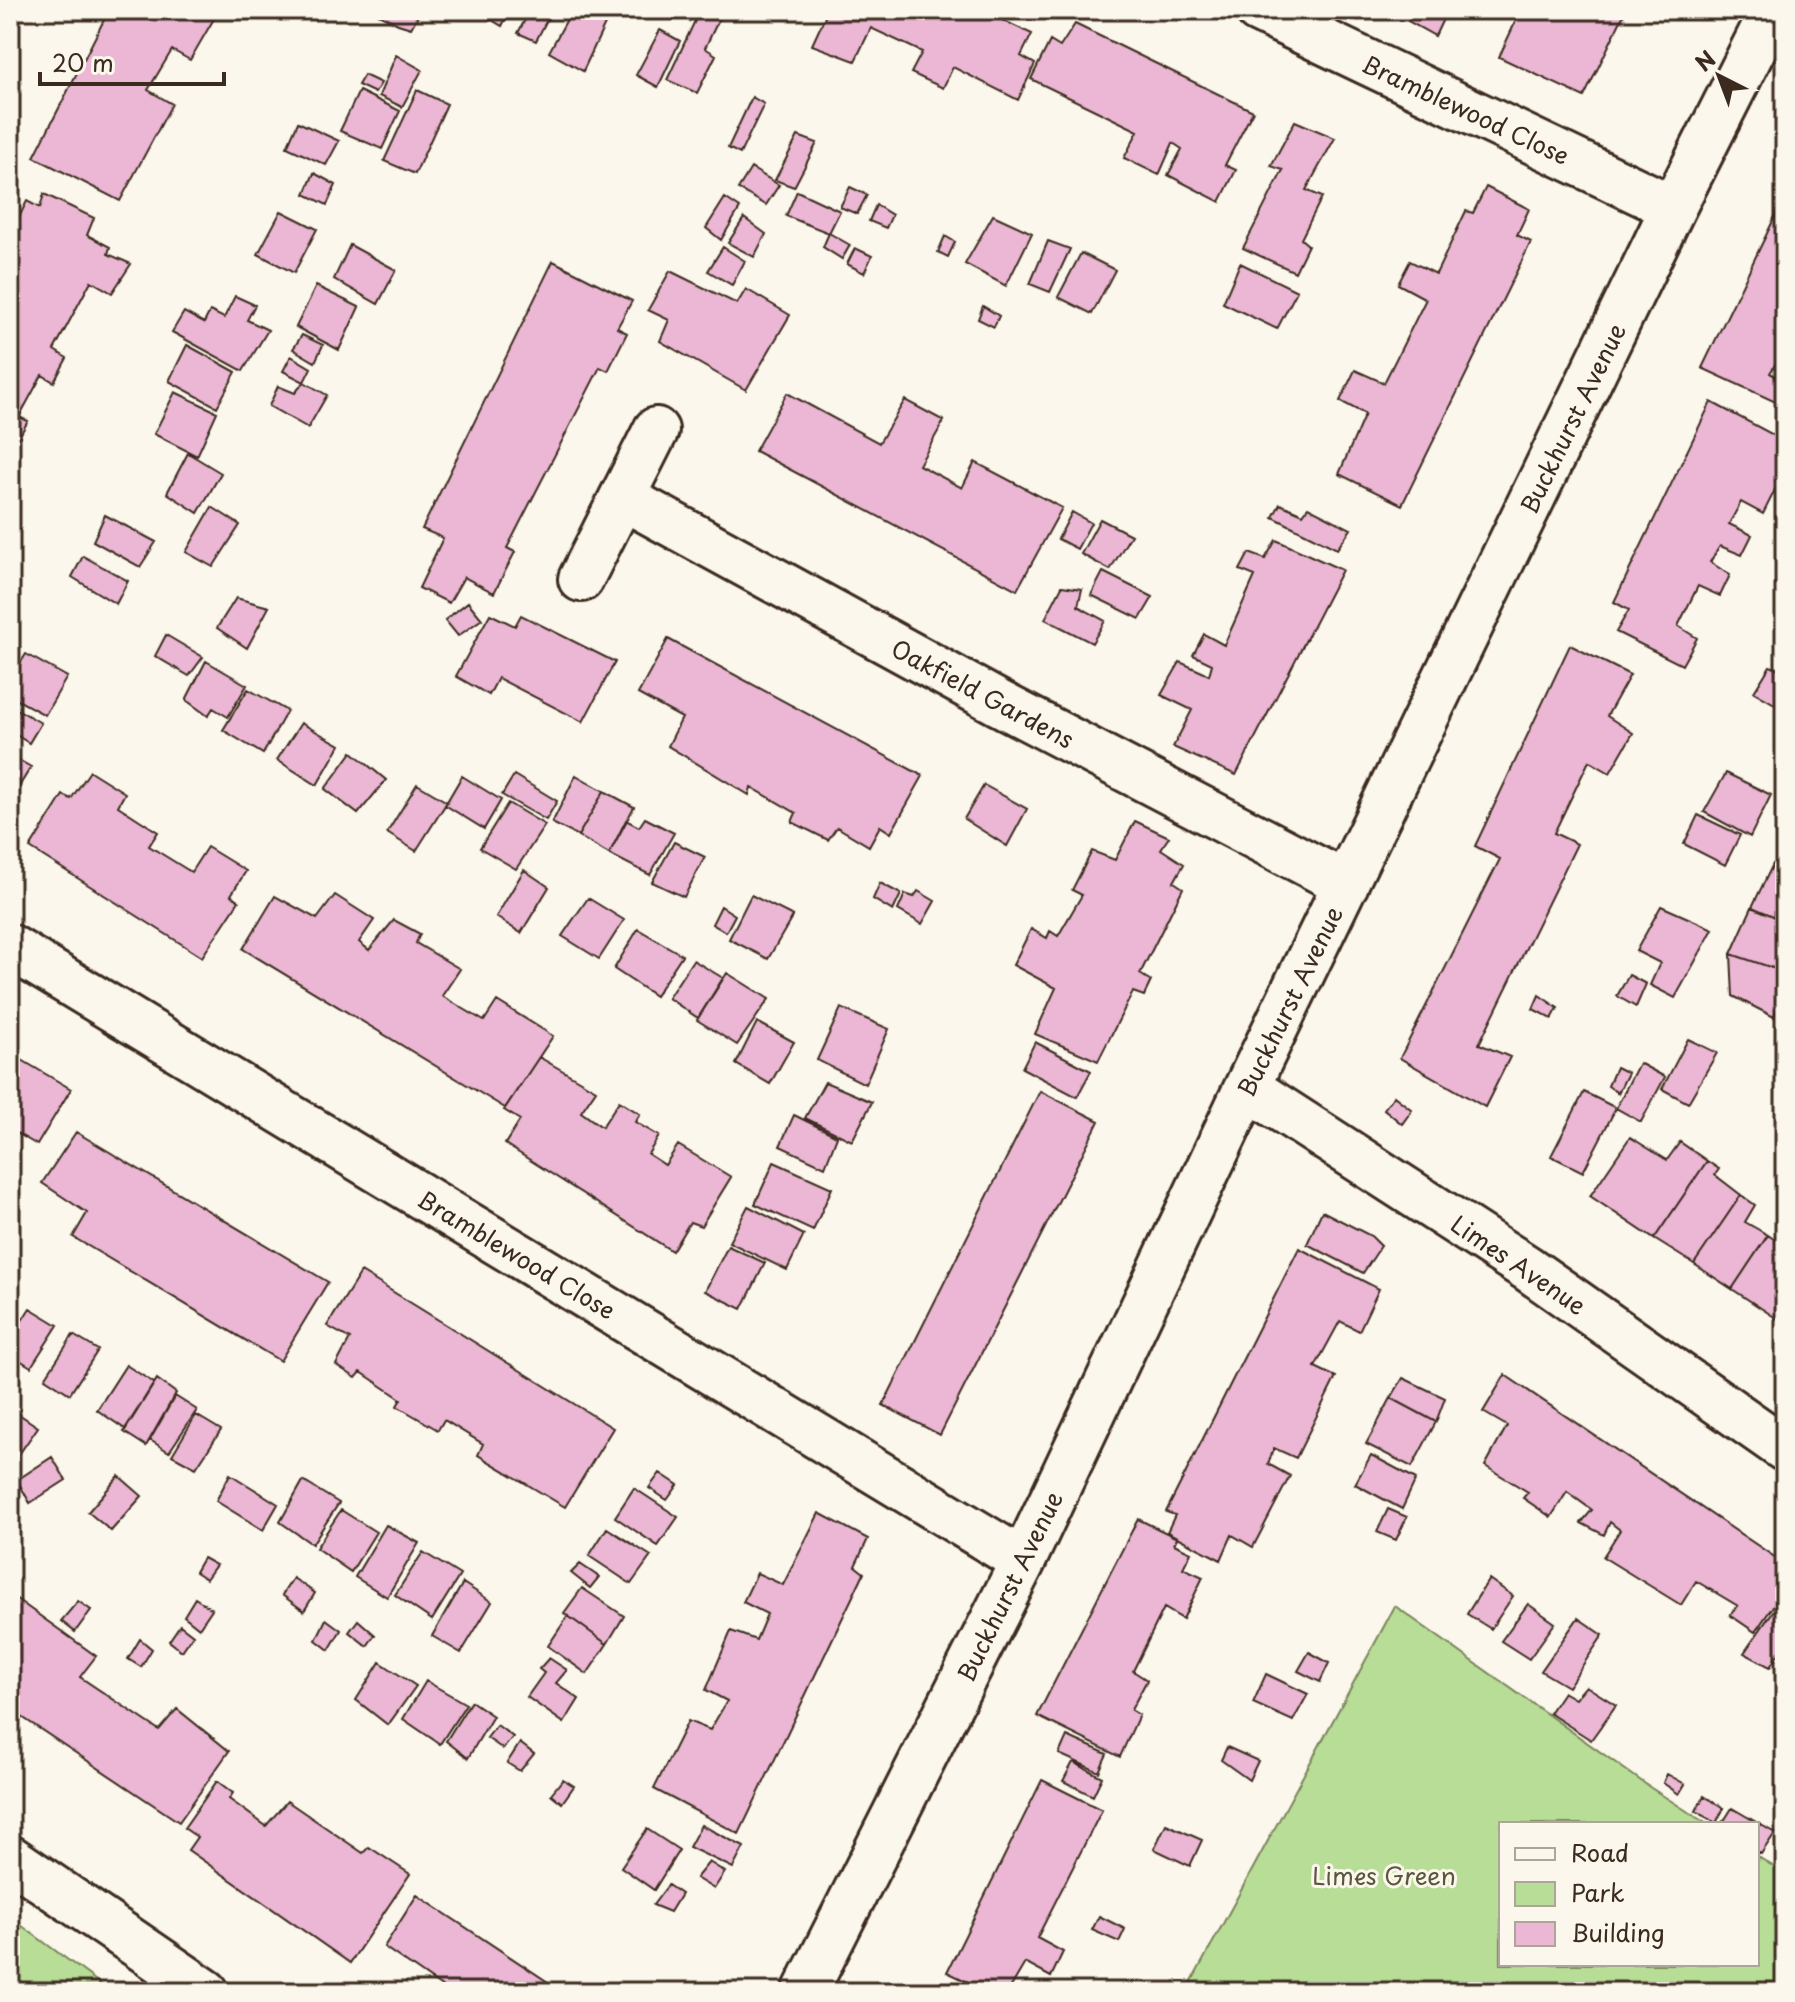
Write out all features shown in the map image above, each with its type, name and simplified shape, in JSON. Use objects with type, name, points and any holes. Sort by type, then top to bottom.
[{"type":"street","name":"Bramblewood Close","points":[[1258,10],[1673,208]]},
{"type":"street","name":"Buckhurst Avenue","points":[[805,1992],[1023,1561],[1247,1087],[1673,208],[1773,10]]},
{"type":"street","points":[[581,579],[656,430]]},
{"type":"street","name":"Oakfield Gardens","points":[[624,498],[991,698],[1346,884]]},
{"type":"street","name":"Bramblewood Close","points":[[10,947],[1023,1561]]},
{"type":"street","name":"Limes Avenue","points":[[1247,1087],[1527,1268],[1785,1449]]},
{"type":"street","points":[[10,1858],[203,1991]]},
{"type":"green space","name":"Limes Green","points":[[1395,1606],[1651,1788],[1704,1822],[1499,1822],[1499,1966],[1759,1966],[1759,1857],[1785,1874],[1785,1992],[1186,1992]]},
{"type":"green space","points":[[10,1917],[111,1992],[10,1992]]},
{"type":"building","points":[[109,10],[219,10],[190,60],[172,50],[148,90],[172,104],[120,201],[34,157]]},
{"type":"building","points":[[371,10],[421,10],[411,28]]},
{"type":"building","points":[[475,10],[510,10],[502,26]]},
{"type":"building","points":[[530,10],[552,10],[536,41],[518,33]]},
{"type":"building","points":[[572,10],[580,10],[606,22],[583,71],[549,52]]},
{"type":"building","points":[[677,10],[695,10],[689,21]]},
{"type":"building","points":[[700,10],[719,19],[705,48],[716,55],[697,93],[667,80]]},
{"type":"building","points":[[828,10],[981,10],[1032,34],[1021,56],[1035,64],[1018,100],[953,67],[943,88],[911,73],[922,52],[871,28],[855,61],[812,45]]},
{"type":"building","points":[[1412,10],[1431,10],[1444,17],[1435,36],[1408,21]]},
{"type":"building","points":[[1521,10],[1626,10],[1584,97],[1499,57]]},
{"type":"building","points":[[1075,24],[1253,111],[1225,165],[1236,170],[1220,202],[1168,175],[1182,149],[1173,143],[1159,175],[1124,158],[1138,131],[1031,79],[1050,41],[1060,47]]},
{"type":"building","points":[[660,30],[680,41],[658,87],[636,75]]},
{"type":"building","points":[[396,55],[422,70],[402,107],[379,96]]},
{"type":"building","points":[[364,75],[381,83],[375,93],[358,85]]},
{"type":"building","points":[[417,90],[447,104],[415,174],[384,161]]},
{"type":"building","points":[[359,91],[400,111],[382,149],[340,131]]},
{"type":"building","points":[[752,97],[764,104],[740,154],[728,148]]},
{"type":"building","points":[[1295,121],[1335,138],[1306,190],[1322,197],[1301,239],[1308,245],[1295,272],[1243,248],[1283,170],[1271,166]]},
{"type":"building","points":[[298,122],[339,141],[326,165],[287,147]]},
{"type":"building","points":[[798,136],[817,143],[794,187],[775,180]]},
{"type":"building","points":[[751,168],[779,185],[766,205],[738,189]]},
{"type":"building","points":[[314,173],[336,185],[327,205],[305,194]]},
{"type":"building","points":[[850,187],[867,195],[857,214],[840,207]]},
{"type":"building","points":[[1486,187],[1529,209],[1517,235],[1531,242],[1402,505],[1339,474],[1365,414],[1340,401],[1355,370],[1384,383],[1426,299],[1398,284],[1410,261],[1436,274],[1466,211],[1473,213]]},
{"type":"building","points":[[797,191],[840,211],[829,233],[786,216]]},
{"type":"building","points":[[44,194],[94,218],[87,235],[110,247],[108,254],[131,264],[112,293],[91,281],[54,350],[67,358],[54,382],[42,375],[19,417],[28,421],[10,453],[10,235],[27,201],[40,208]]},
{"type":"building","points":[[1785,196],[1785,348],[1770,373],[1785,381],[1785,395],[1780,404],[1702,368]]},
{"type":"building","points":[[725,198],[740,208],[721,240],[706,228]]},
{"type":"building","points":[[876,205],[892,215],[886,228],[869,221]]},
{"type":"building","points":[[281,211],[317,229],[294,273],[258,254]]},
{"type":"building","points":[[993,215],[1032,233],[1006,286],[965,264]]},
{"type":"building","points":[[744,218],[766,234],[754,257],[728,243]]},
{"type":"building","points":[[829,233],[850,245],[842,259],[823,247]]},
{"type":"building","points":[[945,236],[955,242],[948,257],[938,252]]},
{"type":"building","points":[[1048,241],[1070,249],[1050,292],[1030,284]]},
{"type":"building","points":[[350,245],[396,270],[378,304],[334,279]]},
{"type":"building","points":[[723,247],[745,261],[732,285],[708,271]]},
{"type":"building","points":[[855,248],[872,256],[864,273],[847,264]]},
{"type":"building","points":[[1081,253],[1115,270],[1092,314],[1058,297]]},
{"type":"building","points":[[553,261],[632,301],[617,328],[627,333],[608,371],[600,367],[507,548],[515,552],[494,593],[464,577],[449,603],[419,588],[443,538],[422,529]]},
{"type":"building","points":[[1240,263],[1297,291],[1277,329],[1223,303]]},
{"type":"building","points":[[670,271],[737,304],[746,289],[790,315],[746,390],[660,341],[669,320],[648,310]]},
{"type":"building","points":[[316,286],[359,307],[339,350],[296,327]]},
{"type":"building","points":[[235,296],[255,305],[247,320],[268,330],[243,371],[172,332],[184,312],[204,323],[210,311],[224,318]]},
{"type":"building","points":[[983,306],[999,316],[994,327],[978,319]]},
{"type":"building","points":[[302,335],[323,345],[315,362],[293,349]]},
{"type":"building","points":[[187,345],[236,372],[217,407],[169,381]]},
{"type":"building","points":[[291,356],[311,368],[304,382],[283,371]]},
{"type":"building","points":[[304,382],[327,395],[308,428],[269,406],[278,386],[295,393]]},
{"type":"building","points":[[175,392],[217,412],[197,456],[154,434]]},
{"type":"building","points":[[787,393],[879,443],[905,400],[944,421],[919,465],[962,488],[975,462],[1062,508],[1017,590],[755,451]]},
{"type":"building","points":[[1711,402],[1785,441],[1785,470],[1763,514],[1741,502],[1729,524],[1752,535],[1742,555],[1720,546],[1710,562],[1730,575],[1720,596],[1698,586],[1678,626],[1697,638],[1682,665],[1616,632],[1629,610],[1614,602]]},
{"type":"building","points":[[188,453],[221,473],[198,513],[167,493]]},
{"type":"building","points":[[1280,504],[1303,514],[1308,507],[1351,529],[1337,549],[1273,517]]},
{"type":"building","points":[[212,507],[240,525],[213,567],[186,552]]},
{"type":"building","points":[[1072,512],[1091,523],[1077,549],[1058,539]]},
{"type":"building","points":[[105,515],[156,542],[140,567],[93,541]]},
{"type":"building","points":[[1100,519],[1131,535],[1110,570],[1081,554]]},
{"type":"building","points":[[1276,540],[1342,570],[1236,775],[1173,747],[1192,710],[1161,695],[1180,662],[1209,675],[1212,664],[1193,655],[1204,634],[1224,645],[1255,576],[1240,570],[1249,553],[1265,559]]},
{"type":"building","points":[[83,556],[128,581],[116,604],[72,577]]},
{"type":"building","points":[[1103,572],[1153,597],[1140,619],[1091,595]]},
{"type":"building","points":[[1062,586],[1082,589],[1078,606],[1105,621],[1092,643],[1045,619]]},
{"type":"building","points":[[236,598],[269,607],[247,648],[217,628]]},
{"type":"building","points":[[468,602],[482,619],[458,636],[445,620]]},
{"type":"building","points":[[490,614],[515,626],[521,615],[615,662],[583,722],[498,678],[489,695],[456,676]]},
{"type":"building","points":[[166,635],[203,657],[189,676],[155,656]]},
{"type":"building","points":[[668,639],[923,776],[891,833],[880,826],[869,846],[837,827],[828,840],[792,822],[796,813],[751,787],[749,795],[668,746],[682,718],[638,694]]},
{"type":"building","points":[[1570,645],[1630,675],[1607,716],[1633,733],[1610,773],[1589,761],[1554,833],[1577,844],[1479,1044],[1510,1057],[1485,1107],[1400,1058],[1500,859],[1475,846]]},
{"type":"building","points":[[26,654],[67,677],[45,715],[10,696],[10,680]]},
{"type":"building","points":[[206,661],[247,685],[228,717],[213,708],[208,716],[186,700]]},
{"type":"building","points":[[1770,666],[1785,671],[1785,710],[1754,692]]},
{"type":"building","points":[[248,689],[287,711],[263,754],[223,730]]},
{"type":"building","points":[[10,705],[41,723],[29,743],[10,731]]},
{"type":"building","points":[[301,723],[340,745],[317,785],[277,760]]},
{"type":"building","points":[[352,752],[386,780],[358,814],[325,789]]},
{"type":"building","points":[[10,755],[31,767],[10,801]]},
{"type":"building","points":[[90,771],[125,793],[118,806],[158,832],[149,846],[191,872],[207,847],[246,871],[231,895],[239,901],[202,957],[30,848],[63,795],[71,799]]},
{"type":"building","points":[[1726,773],[1771,795],[1750,837],[1704,812]]},
{"type":"building","points":[[514,775],[557,801],[546,820],[502,795]]},
{"type":"building","points":[[576,775],[604,791],[578,836],[552,823]]},
{"type":"building","points":[[462,776],[501,800],[484,829],[445,805]]},
{"type":"building","points":[[417,784],[447,802],[416,851],[387,833]]},
{"type":"building","points":[[984,785],[1027,809],[1007,846],[964,819]]},
{"type":"building","points":[[604,791],[634,807],[609,854],[578,836]]},
{"type":"building","points":[[508,803],[545,825],[516,869],[480,848]]},
{"type":"building","points":[[1698,815],[1740,835],[1725,865],[1684,844]]},
{"type":"building","points":[[645,818],[674,833],[650,875],[609,854],[626,820],[639,827]]},
{"type":"building","points":[[1135,821],[1169,837],[1161,849],[1184,864],[1174,882],[1183,888],[1140,974],[1151,981],[1144,996],[1133,992],[1098,1061],[1035,1034],[1056,988],[1013,965],[1031,929],[1047,938],[1050,931],[1058,936],[1082,895],[1072,890],[1092,851],[1115,860]]},
{"type":"building","points":[[674,842],[705,857],[684,897],[652,882]]},
{"type":"building","points":[[1773,864],[1785,869],[1785,921],[1752,907]]},
{"type":"building","points":[[524,870],[549,887],[521,933],[496,917]]},
{"type":"building","points":[[880,883],[901,894],[893,911],[873,899]]},
{"type":"building","points":[[918,891],[935,901],[922,924],[898,910],[905,894],[914,897]]},
{"type":"building","points":[[335,895],[374,920],[359,942],[369,950],[394,920],[420,934],[416,943],[460,969],[442,996],[484,1021],[497,1001],[553,1036],[505,1108],[243,949],[275,896],[317,919]]},
{"type":"building","points":[[751,895],[793,916],[768,959],[729,939]]},
{"type":"building","points":[[588,898],[624,920],[599,959],[562,936]]},
{"type":"building","points":[[721,906],[735,915],[726,932],[712,924]]},
{"type":"building","points":[[1661,906],[1713,929],[1675,998],[1650,985],[1660,963],[1636,951]]},
{"type":"building","points":[[1752,907],[1785,921],[1785,972],[1731,954]]},
{"type":"building","points":[[638,929],[682,955],[655,996],[614,969]]},
{"type":"building","points":[[1731,954],[1785,972],[1785,987],[1774,1017],[1733,996]]},
{"type":"building","points":[[693,960],[723,978],[698,1018],[668,998]]},
{"type":"building","points":[[727,973],[769,999],[737,1045],[697,1020]]},
{"type":"building","points":[[1629,975],[1646,984],[1636,1007],[1617,996]]},
{"type":"building","points":[[1539,995],[1558,1008],[1552,1019],[1533,1009]]},
{"type":"building","points":[[841,1008],[889,1029],[865,1084],[817,1060]]},
{"type":"building","points":[[757,1022],[794,1042],[770,1084],[736,1064]]},
{"type":"building","points":[[1688,1039],[1717,1053],[1688,1103],[1662,1089]]},
{"type":"building","points":[[1035,1042],[1091,1071],[1077,1097],[1022,1068]]},
{"type":"building","points":[[10,1053],[71,1089],[37,1145],[10,1129]]},
{"type":"building","points":[[539,1057],[596,1090],[581,1112],[602,1127],[619,1101],[640,1114],[635,1122],[659,1136],[648,1154],[665,1165],[678,1145],[731,1177],[701,1226],[690,1222],[672,1251],[505,1144],[520,1120],[504,1110]]},
{"type":"building","points":[[1639,1063],[1665,1077],[1641,1122],[1616,1108]]},
{"type":"building","points":[[1616,1067],[1628,1073],[1618,1093],[1608,1086]]},
{"type":"building","points":[[825,1082],[872,1102],[852,1141],[805,1118]]},
{"type":"building","points":[[1040,1091],[1099,1121],[940,1435],[883,1405]]},
{"type":"building","points":[[1584,1092],[1616,1108],[1583,1172],[1551,1156]]},
{"type":"building","points":[[1394,1096],[1412,1110],[1402,1124],[1384,1109]]},
{"type":"building","points":[[794,1115],[837,1136],[825,1167],[780,1146]]},
{"type":"building","points":[[76,1132],[328,1282],[280,1361],[73,1237],[87,1213],[42,1183]]},
{"type":"building","points":[[1630,1137],[1667,1160],[1680,1142],[1707,1161],[1654,1239],[1590,1196]]},
{"type":"building","points":[[1707,1161],[1719,1169],[1715,1175],[1741,1195],[1694,1264],[1654,1239]]},
{"type":"building","points":[[774,1162],[832,1188],[813,1231],[755,1204]]},
{"type":"building","points":[[1741,1195],[1755,1205],[1745,1222],[1768,1235],[1732,1289],[1694,1264]]},
{"type":"building","points":[[748,1206],[804,1235],[787,1270],[729,1242]]},
{"type":"building","points":[[1322,1211],[1371,1236],[1381,1246],[1363,1273],[1307,1244]]},
{"type":"building","points":[[1768,1235],[1781,1244],[1785,1238],[1785,1324],[1732,1289]]},
{"type":"building","points":[[728,1246],[765,1263],[742,1309],[705,1291]]},
{"type":"building","points":[[1299,1248],[1379,1289],[1359,1331],[1340,1321],[1315,1367],[1336,1377],[1296,1458],[1274,1448],[1268,1464],[1290,1476],[1253,1547],[1232,1535],[1221,1560],[1167,1532],[1175,1515],[1166,1512]]},
{"type":"building","points":[[361,1272],[613,1428],[565,1507],[478,1455],[483,1444],[444,1420],[438,1430],[397,1406],[401,1399],[361,1372],[356,1378],[336,1365],[350,1339],[327,1326]]},
{"type":"building","points":[[30,1308],[58,1325],[31,1367],[10,1354],[10,1339]]},
{"type":"building","points":[[73,1335],[98,1350],[70,1394],[45,1378]]},
{"type":"building","points":[[126,1365],[154,1383],[125,1429],[97,1410]]},
{"type":"building","points":[[1505,1375],[1785,1564],[1785,1589],[1755,1632],[1730,1615],[1738,1606],[1696,1581],[1681,1605],[1603,1557],[1620,1530],[1610,1522],[1604,1535],[1581,1523],[1592,1510],[1567,1492],[1551,1517],[1523,1498],[1528,1492],[1485,1466],[1507,1426],[1483,1412]]},
{"type":"building","points":[[1403,1378],[1445,1398],[1436,1422],[1391,1398]]},
{"type":"building","points":[[157,1379],[176,1393],[146,1446],[124,1432]]},
{"type":"building","points":[[175,1396],[197,1410],[169,1452],[150,1440]]},
{"type":"building","points":[[1391,1398],[1436,1422],[1412,1467],[1366,1444]]},
{"type":"building","points":[[10,1408],[38,1427],[10,1467]]},
{"type":"building","points":[[196,1415],[221,1430],[196,1468],[172,1455]]},
{"type":"building","points":[[1371,1455],[1416,1479],[1402,1509],[1355,1484]]},
{"type":"building","points":[[52,1457],[66,1480],[30,1503],[17,1480]]},
{"type":"building","points":[[660,1473],[678,1485],[667,1500],[649,1488]]},
{"type":"building","points":[[230,1474],[278,1504],[263,1530],[216,1501]]},
{"type":"building","points":[[119,1476],[142,1496],[111,1531],[88,1512]]},
{"type":"building","points":[[303,1481],[339,1503],[312,1544],[280,1522]]},
{"type":"building","points":[[634,1488],[678,1517],[658,1546],[615,1517]]},
{"type":"building","points":[[1388,1509],[1407,1517],[1396,1540],[1377,1532]]},
{"type":"building","points":[[341,1510],[376,1532],[351,1572],[316,1548]]},
{"type":"building","points":[[819,1513],[868,1539],[855,1566],[864,1573],[739,1834],[654,1789],[688,1721],[710,1730],[727,1701],[706,1690],[731,1631],[756,1640],[767,1614],[743,1602],[757,1573],[783,1585]]},
{"type":"building","points":[[1138,1519],[1177,1538],[1174,1544],[1191,1552],[1183,1568],[1203,1577],[1183,1619],[1164,1608],[1133,1671],[1147,1680],[1131,1710],[1139,1715],[1120,1757],[1037,1716]]},
{"type":"building","points":[[386,1525],[419,1543],[387,1597],[355,1577]]},
{"type":"building","points":[[607,1528],[651,1556],[631,1584],[589,1556]]},
{"type":"building","points":[[423,1552],[460,1575],[432,1620],[395,1595]]},
{"type":"building","points":[[203,1558],[216,1565],[206,1579],[195,1572]]},
{"type":"building","points":[[580,1564],[599,1577],[590,1588],[571,1573]]},
{"type":"building","points":[[293,1578],[315,1593],[304,1611],[282,1595]]},
{"type":"building","points":[[1489,1579],[1513,1596],[1491,1629],[1467,1614]]},
{"type":"building","points":[[463,1583],[492,1602],[461,1653],[432,1636]]},
{"type":"building","points":[[582,1588],[624,1616],[607,1644],[564,1613]]},
{"type":"building","points":[[1785,1594],[1785,1644],[1770,1667],[1744,1653]]},
{"type":"building","points":[[15,1598],[96,1656],[80,1677],[159,1730],[177,1709],[229,1751],[179,1822],[10,1709],[10,1604]]},
{"type":"building","points":[[195,1598],[212,1609],[199,1628],[184,1616]]},
{"type":"building","points":[[78,1601],[91,1610],[75,1632],[61,1621]]},
{"type":"building","points":[[1528,1604],[1555,1623],[1529,1659],[1501,1641]]},
{"type":"building","points":[[568,1616],[607,1644],[587,1674],[548,1646]]},
{"type":"building","points":[[1578,1618],[1603,1635],[1568,1687],[1541,1671]]},
{"type":"building","points":[[326,1619],[341,1630],[329,1650],[316,1640]]},
{"type":"building","points":[[358,1620],[375,1635],[367,1646],[349,1632]]},
{"type":"building","points":[[180,1625],[193,1635],[182,1651],[169,1641]]},
{"type":"building","points":[[140,1639],[152,1649],[141,1667],[128,1659]]},
{"type":"building","points":[[1309,1652],[1329,1663],[1320,1682],[1298,1671]]},
{"type":"building","points":[[549,1658],[567,1670],[556,1683],[579,1699],[564,1723],[527,1697],[544,1673],[539,1669]]},
{"type":"building","points":[[380,1662],[416,1686],[388,1725],[356,1700]]},
{"type":"building","points":[[1266,1674],[1308,1694],[1293,1721],[1253,1703]]},
{"type":"building","points":[[426,1681],[466,1704],[440,1744],[403,1719]]},
{"type":"building","points":[[1586,1686],[1616,1705],[1591,1740],[1549,1713],[1563,1692],[1575,1699]]},
{"type":"building","points":[[471,1701],[493,1716],[468,1758],[446,1741]]},
{"type":"building","points":[[497,1725],[513,1737],[503,1749],[487,1738]]},
{"type":"building","points":[[1067,1736],[1107,1754],[1099,1772],[1059,1754]]},
{"type":"building","points":[[520,1743],[534,1754],[520,1771],[507,1763]]},
{"type":"building","points":[[1227,1747],[1258,1761],[1249,1780],[1221,1760]]},
{"type":"building","points":[[1073,1762],[1102,1777],[1093,1796],[1063,1781]]},
{"type":"building","points":[[1667,1774],[1685,1784],[1679,1794],[1663,1783]]},
{"type":"building","points":[[563,1779],[574,1786],[562,1803],[551,1794]]},
{"type":"building","points":[[1042,1780],[1102,1810],[1037,1938],[1063,1952],[1051,1977],[1025,1963],[1008,1992],[989,1992],[947,1972]]},
{"type":"building","points":[[217,1781],[233,1793],[229,1799],[266,1826],[287,1801],[363,1853],[369,1847],[410,1874],[350,1963],[188,1850],[197,1837],[184,1828]]},
{"type":"building","points":[[1704,1796],[1724,1808],[1717,1822],[1696,1811]]},
{"type":"building","points":[[1732,1808],[1756,1822],[1723,1822]]},
{"type":"building","points":[[1166,1824],[1202,1840],[1190,1866],[1154,1849]]},
{"type":"building","points":[[1759,1824],[1775,1833],[1759,1853]]},
{"type":"building","points":[[701,1825],[744,1847],[733,1868],[689,1847]]},
{"type":"building","points":[[647,1829],[679,1850],[654,1890],[621,1867]]},
{"type":"building","points":[[709,1862],[725,1872],[714,1889],[696,1878]]},
{"type":"building","points":[[668,1885],[681,1894],[670,1912],[653,1905]]},
{"type":"building","points":[[417,1895],[563,1992],[449,1992],[384,1947]]},
{"type":"building","points":[[1099,1916],[1125,1929],[1119,1942],[1092,1930]]}]
